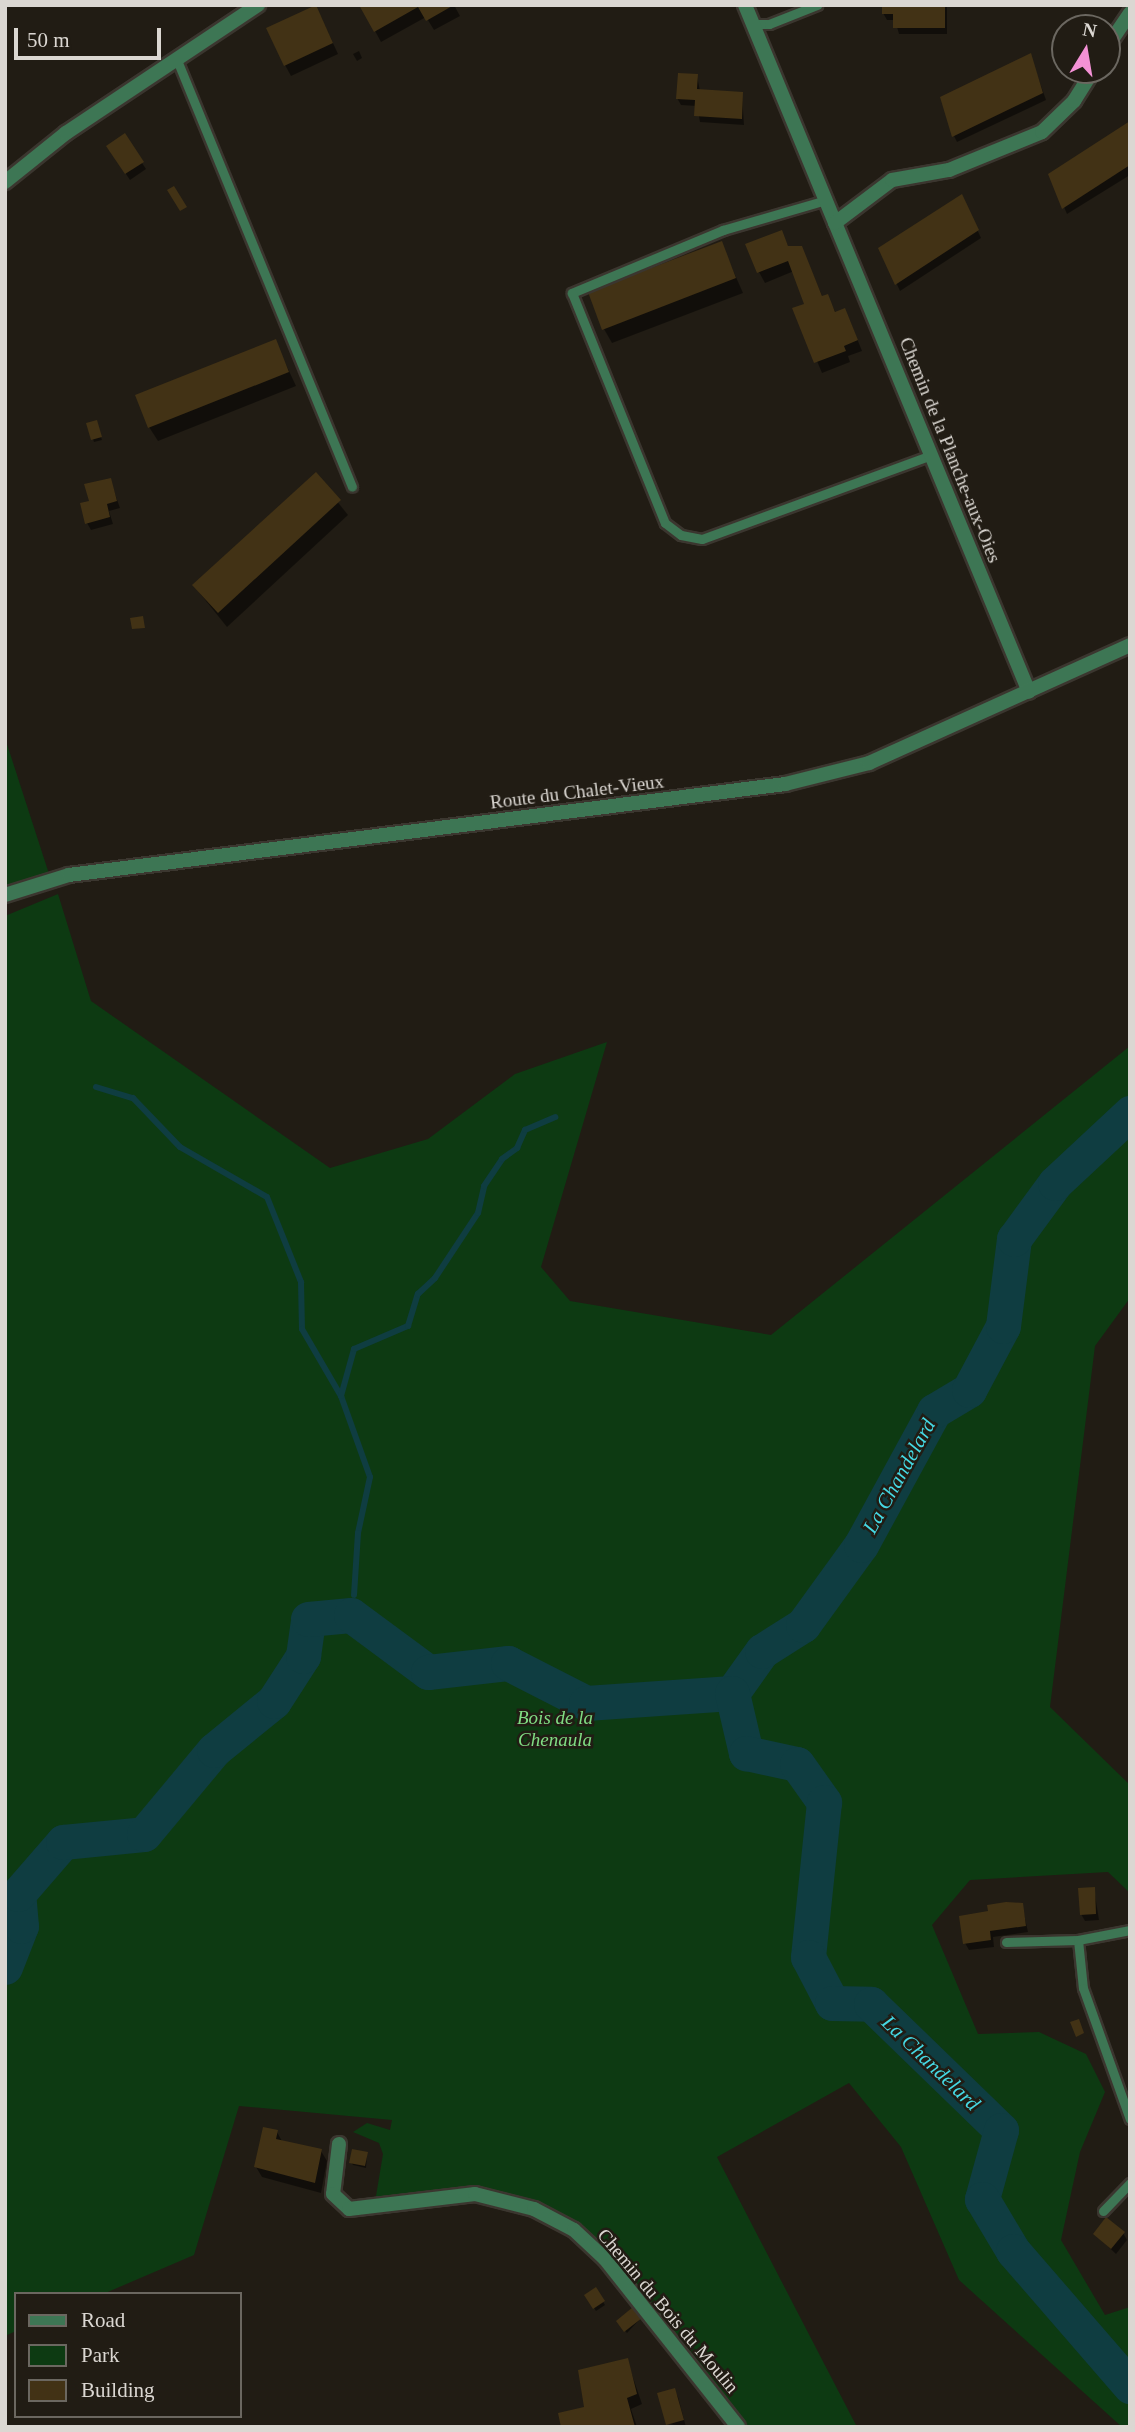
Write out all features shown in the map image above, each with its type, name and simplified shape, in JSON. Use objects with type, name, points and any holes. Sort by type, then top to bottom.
[{"type":"street","points":[[5,183],[66,133],[258,5]]},
{"type":"street","name":"Chemin de la Planche-aux-Oies","points":[[745,5],[1029,692]]},
{"type":"street","points":[[835,223],[892,180],[949,170],[1042,132],[1074,101],[1084,84]]},
{"type":"street","name":"Route du Chalet-Vieux","points":[[5,895],[69,875],[785,784],[869,763],[1130,645]]},
{"type":"street","name":"Chemin du Bois du Moulin","points":[[339,2144],[333,2193],[349,2209],[475,2194],[534,2209],[574,2230],[621,2279],[738,2427]]},
{"type":"lane","points":[[751,24],[769,24],[817,5]]},
{"type":"lane","points":[[177,60],[352,487]]},
{"type":"lane","points":[[826,200],[723,230],[572,293],[665,523],[681,535],[702,539],[932,455]]},
{"type":"lane","points":[[1006,1942],[1078,1940],[1130,1930]]},
{"type":"lane","points":[[1078,1940],[1083,1988],[1130,2119]]},
{"type":"lane","points":[[1103,2211],[1130,2183]]},
{"type":"green space","points":[[5,738],[51,880],[5,895]]},
{"type":"green space","name":"Bois de la Chenaula","points":[[58,894],[91,1001],[330,1168],[428,1139],[515,1074],[607,1042],[541,1267],[570,1301],[771,1335],[1130,1046],[1130,1298],[1095,1346],[1050,1707],[1130,1785],[1130,1893],[1108,1872],[970,1880],[932,1925],[978,2034],[1039,2032],[1086,2054],[1105,2092],[1080,2152],[1061,2240],[1105,2315],[1130,2307],[1130,2427],[1122,2427],[959,2280],[901,2147],[849,2083],[717,2157],[857,2427],[738,2427],[574,2230],[475,2194],[374,2208],[383,2154],[379,2143],[353,2132],[367,2123],[390,2130],[392,2120],[239,2106],[194,2255],[108,2292],[14,2292],[14,2332],[5,2336],[5,916]]},
{"type":"building","points":[[316,5],[333,43],[284,66],[266,28]]},
{"type":"building","points":[[359,5],[454,5],[426,21],[418,7],[374,32]]},
{"type":"building","points":[[882,5],[945,5],[945,28],[893,28],[893,14],[882,14]]},
{"type":"building","points":[[1031,53],[1043,93],[952,137],[940,97]]},
{"type":"building","points":[[678,73],[698,74],[697,89],[743,92],[742,119],[694,116],[695,100],[676,99]]},
{"type":"building","points":[[1130,121],[1130,165],[1062,209],[1048,174]]},
{"type":"building","points":[[125,133],[144,162],[125,174],[106,146]]},
{"type":"building","points":[[174,186],[187,207],[180,211],[167,190]]},
{"type":"building","points":[[962,194],[979,230],[895,285],[878,248]]},
{"type":"building","points":[[782,230],[788,246],[802,246],[822,296],[828,294],[835,312],[845,308],[858,340],[844,346],[846,351],[814,363],[792,308],[804,304],[788,261],[757,273],[745,244]]},
{"type":"building","points":[[722,241],[736,278],[602,330],[588,292]]},
{"type":"building","points":[[276,339],[289,372],[148,428],[135,395]]},
{"type":"building","points":[[97,420],[102,437],[91,440],[86,423]]},
{"type":"building","points":[[316,472],[341,500],[218,613],[192,585]]},
{"type":"building","points":[[111,478],[117,501],[107,504],[110,517],[85,524],[80,503],[89,501],[84,484]]},
{"type":"building","points":[[143,616],[145,628],[132,629],[130,618]]},
{"type":"building","points":[[1095,1887],[1096,1914],[1080,1915],[1078,1888]]},
{"type":"building","points":[[1023,1903],[1026,1926],[990,1931],[991,1940],[963,1944],[959,1916],[988,1911],[987,1905]]},
{"type":"building","points":[[1079,2019],[1084,2033],[1076,2037],[1070,2022]]},
{"type":"building","points":[[263,2127],[278,2130],[276,2139],[322,2149],[315,2183],[254,2167]]},
{"type":"building","points":[[352,2149],[368,2152],[365,2166],[349,2163]]},
{"type":"building","points":[[1106,2217],[1125,2232],[1111,2249],[1093,2234]]},
{"type":"building","points":[[596,2287],[605,2301],[593,2309],[584,2295]]},
{"type":"building","points":[[633,2307],[642,2318],[624,2332],[616,2321]]},
{"type":"building","points":[[628,2358],[637,2394],[627,2398],[635,2427],[561,2427],[558,2413],[584,2407],[578,2370]]},
{"type":"building","points":[[675,2388],[684,2420],[666,2425],[657,2393]]},
{"type":"waterway","points":[[96,1087],[133,1098],[180,1147],[267,1197],[301,1282],[302,1329],[341,1396],[370,1477],[358,1533],[354,1595]]},
{"type":"waterway","name":"La Chandelard","points":[[732,1693],[762,1651],[803,1625],[861,1545],[934,1411],[969,1390],[1003,1326],[1014,1239],[1055,1183],[1130,1113]]},
{"type":"waterway","points":[[341,1396],[354,1349],[408,1326],[418,1294],[435,1278],[478,1213],[484,1186],[502,1159],[517,1148],[525,1130],[555,1117]]},
{"type":"waterway","name":"La Chandelard","points":[[5,1967],[21,1926],[18,1894],[63,1842],[144,1834],[214,1750],[274,1701],[303,1656],[308,1619],[351,1615],[428,1672],[508,1663],[586,1703],[732,1693],[746,1753],[797,1764],[824,1802],[808,1957],[832,2003],[871,2004],[1001,2130],[982,2199],[1013,2251],[1130,2386]]}]
